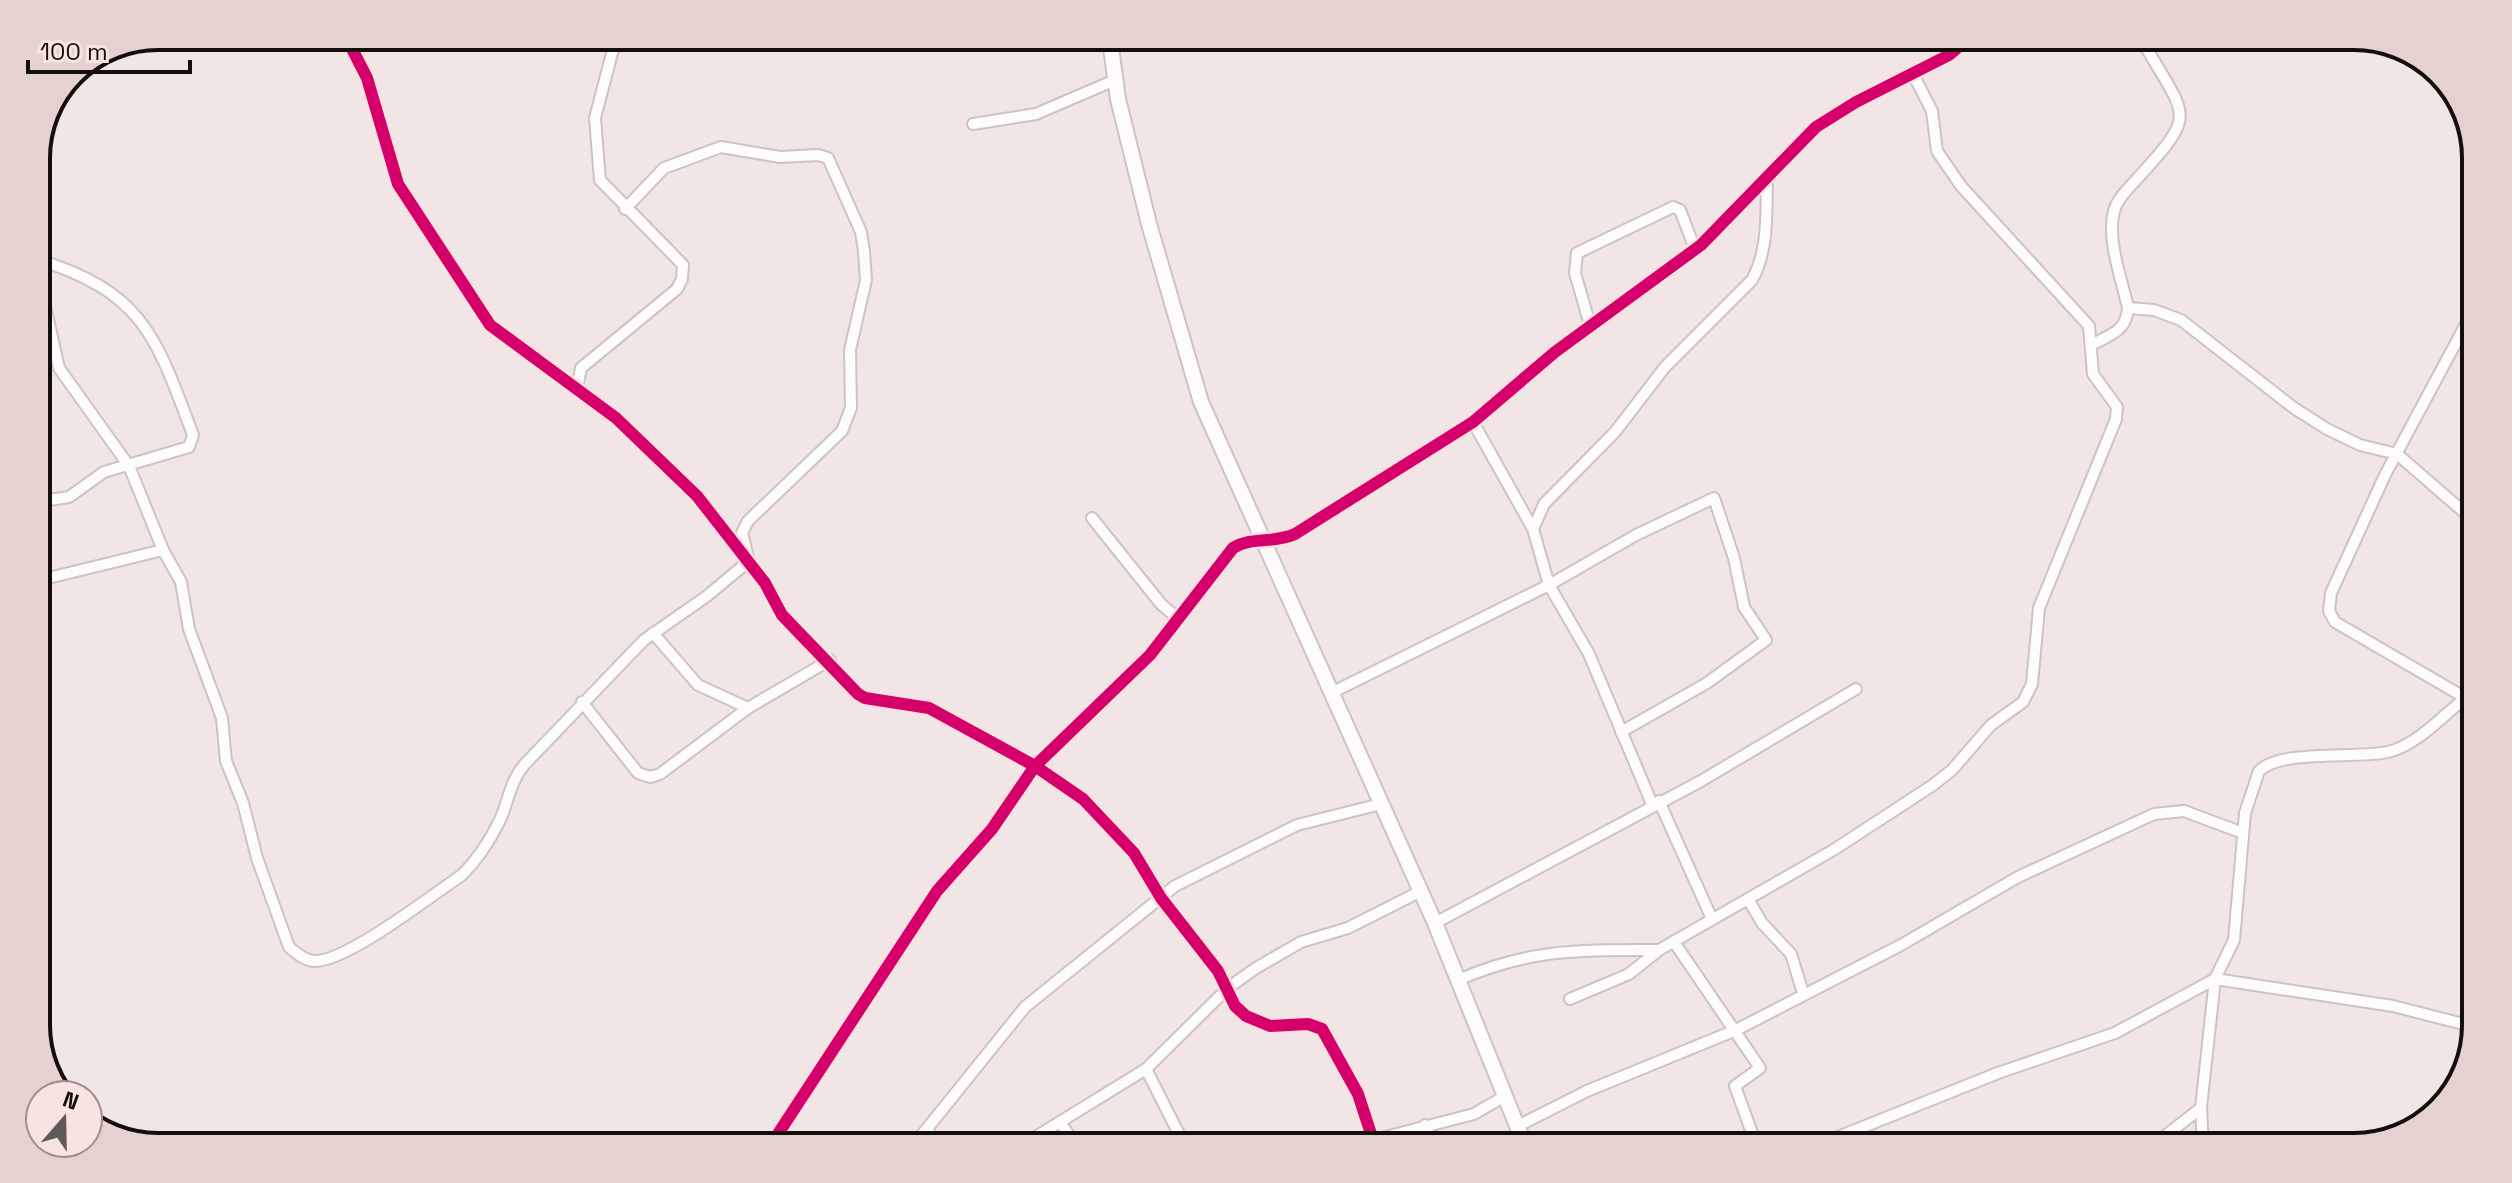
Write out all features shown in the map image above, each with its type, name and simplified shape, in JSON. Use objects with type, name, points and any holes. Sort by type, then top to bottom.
[{"type":"street","points":[[353,50],[367,78],[398,184],[490,325],[616,418],[697,496],[749,561],[782,615],[865,698],[929,708],[1035,766],[1098,811],[1134,853],[1161,898],[1228,988],[1235,1006],[1255,1022],[1270,1026],[1308,1024],[1322,1029],[1358,1094],[1365,1133]]},
{"type":"street","points":[[577,388],[578,373],[589,359],[677,289],[682,279],[683,265],[600,180],[595,118],[613,50]]},
{"type":"street","points":[[1111,50],[1115,80],[1149,224],[1193,378],[1435,923],[1519,1133]]},
{"type":"street","points":[[779,1133],[928,903],[992,829],[1035,766],[1133,673],[1233,548],[1246,540],[1267,542],[1295,534],[1473,422],[1590,325],[1695,249],[1750,199],[1804,138],[1834,114],[1913,74],[1952,50]]},
{"type":"street","points":[[2093,344],[2121,330],[2128,308],[2112,228],[2117,201],[2173,140],[2181,124],[2181,107],[2148,50]]},
{"type":"street","points":[[1570,999],[1629,974],[1659,950],[1835,849],[1933,785],[1952,770],[1991,725],[2023,702],[2029,693],[2039,608],[2116,419],[2114,399],[2093,374],[2093,344],[2089,326],[1951,173],[1937,151],[1932,111],[1913,74]]},
{"type":"street","points":[[973,124],[1036,114],[1115,80]]},
{"type":"street","points":[[625,209],[664,168],[721,147],[780,157],[818,155],[828,158],[861,232],[866,280],[850,350],[851,408],[847,420],[842,431],[748,521],[742,533],[749,561]]},
{"type":"street","points":[[1533,529],[1552,496],[1599,449],[1665,367],[1752,280],[1763,252],[1767,179]]},
{"type":"street","points":[[1750,199],[1766,205]]},
{"type":"street","points":[[1590,325],[1575,273],[1577,253],[1673,207],[1680,210],[1695,249]]},
{"type":"street","points":[[50,263],[73,270],[102,285],[127,307],[157,345],[193,435],[189,447],[104,472],[85,489],[69,497],[50,500]]},
{"type":"street","points":[[2128,308],[2154,310],[2181,320],[2316,422],[2360,445],[2397,454],[2462,510]]},
{"type":"street","points":[[50,328],[59,368],[129,466],[163,550],[181,582],[189,629],[222,718],[226,761],[243,803],[257,858],[289,947],[300,956],[315,961],[346,951],[462,875],[477,860],[500,821],[514,776],[582,702],[653,633],[707,596],[749,561]]},
{"type":"street","points":[[2462,332],[2397,454],[2331,593],[2329,611],[2335,622],[2462,696]]},
{"type":"street","points":[[1473,422],[1533,529],[1549,585],[1589,654],[1621,732],[1712,919]]},
{"type":"street","points":[[1333,692],[1549,585],[1708,498],[1717,501],[1744,607],[1766,640],[1707,683],[1621,732]]},
{"type":"street","points":[[1092,518],[1161,604],[1177,618]]},
{"type":"street","points":[[50,578],[163,550]]},
{"type":"street","points":[[653,633],[698,685],[748,708]]},
{"type":"street","points":[[582,702],[638,773],[650,777],[660,774],[748,708],[830,660]]},
{"type":"street","points":[[1435,923],[1656,802],[1701,781],[1856,689]]},
{"type":"street","points":[[2202,1133],[2201,1108],[2215,979],[2234,940],[2245,813],[2259,771],[2266,764],[2388,752],[2407,745],[2462,704]]},
{"type":"street","points":[[925,1133],[982,1056],[1025,1007],[1175,886],[1280,832],[1381,804]]},
{"type":"street","points":[[1516,1127],[1587,1091],[1736,1030],[1901,945],[2018,877],[2154,814],[2184,811],[2243,833]]},
{"type":"street","points":[[1042,1133],[1146,1069],[1228,988],[1301,942],[1348,928],[1421,891]]},
{"type":"street","points":[[1748,899],[1762,923],[1791,954],[1803,993]]},
{"type":"street","points":[[1674,942],[1760,1068],[1735,1086],[1752,1133]]},
{"type":"street","points":[[1458,980],[1491,966],[1545,952],[1659,950]]},
{"type":"street","points":[[1854,1132],[1998,1073],[2115,1033],[2215,979],[2393,1006],[2462,1024]]},
{"type":"street","points":[[1721,1037],[1722,1015]]},
{"type":"street","points":[[1146,1069],[1178,1133]]},
{"type":"street","points":[[1396,1133],[1474,1114],[1505,1096]]},
{"type":"street","points":[[2169,1133],[2201,1108]]},
{"type":"street","points":[[1060,1122],[1068,1133]]},
{"type":"street","points":[[1425,1125],[1429,1133]]},
{"type":"cycle path","points":[[353,50],[367,78],[398,184],[490,325],[616,418],[697,496],[765,583],[782,615],[858,694],[865,698],[929,708],[1035,766],[1083,799],[1134,853],[1161,898],[1218,971],[1235,1006],[1246,1016],[1270,1026],[1308,1024],[1322,1029],[1358,1094],[1371,1133]]},
{"type":"cycle path","points":[[779,1133],[937,891],[992,829],[1035,766],[1150,655],[1233,548],[1248,542],[1295,534],[1473,422],[1555,352],[1701,245],[1816,127],[1856,102],[1955,50]]}]
